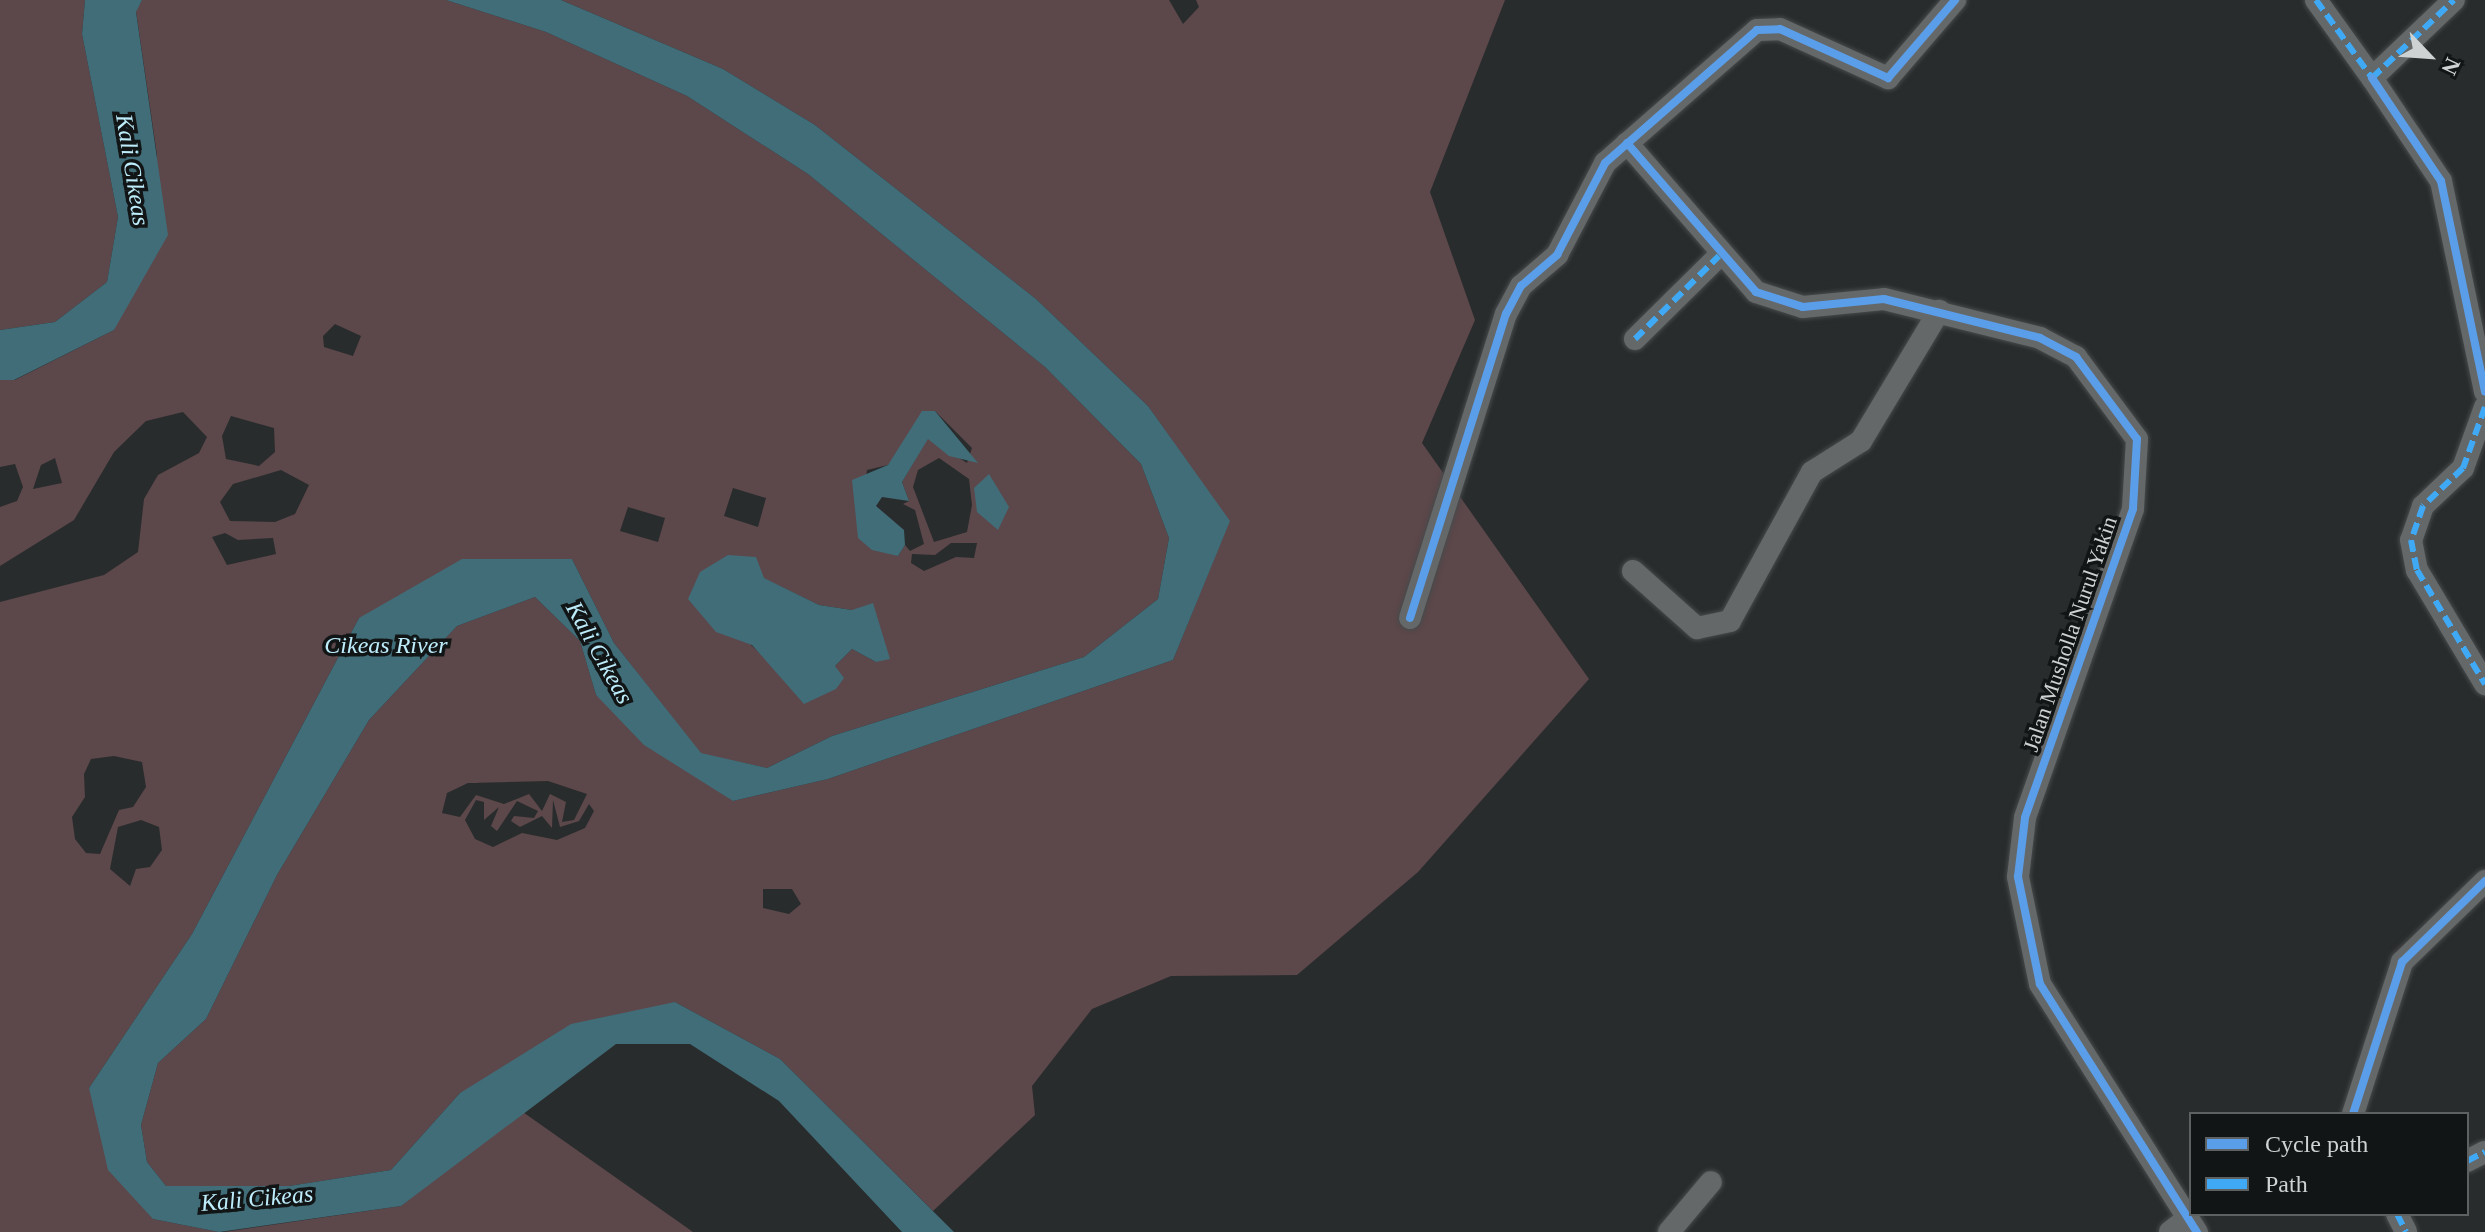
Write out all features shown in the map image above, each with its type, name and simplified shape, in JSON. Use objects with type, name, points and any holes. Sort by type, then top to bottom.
[{"type":"street","points":[[1410,618],[1506,314],[1521,286],[1557,255],[1587,185],[1627,143],[1763,27],[1888,78],[1955,0]]},
{"type":"street","points":[[2316,0],[2441,181],[2485,380]]},
{"type":"street","points":[[2372,78],[2454,0]]},
{"type":"street","name":"Jalan Musholla Nurul Yakin","points":[[1627,143],[1719,256],[1756,292],[1795,305],[1859,296],[1939,311],[2040,338],[2076,357],[2137,439],[2133,509],[2025,818],[2018,877],[2040,984],[2192,1225]]},
{"type":"street","points":[[1635,339],[1719,256]]},
{"type":"street","points":[[1633,571],[1697,628],[1730,621],[1812,472],[1861,441],[1939,311]]},
{"type":"street","points":[[2485,407],[2463,468],[2423,506],[2411,540],[2417,570],[2485,684]]},
{"type":"street","points":[[2354,1112],[2402,962],[2485,881]]},
{"type":"street","points":[[1669,1232],[1711,1182]]},
{"type":"street","points":[[2170,1232],[2192,1225]]},
{"type":"shaded area","points":[[0,0],[85,0],[82,34],[118,217],[107,282],[55,322],[0,330]]},
{"type":"shaded area","points":[[142,0],[446,0],[546,32],[687,96],[808,174],[1045,367],[1141,464],[1169,538],[1158,599],[1084,657],[832,736],[767,768],[701,754],[614,643],[572,559],[359,618],[192,934],[89,1088],[153,1219],[219,1232],[0,1232],[0,602],[104,575],[138,552],[144,499],[158,475],[199,453],[207,437],[183,412],[146,421],[114,452],[74,520],[0,566],[0,507],[17,501],[23,487],[15,464],[0,467],[0,380],[15,380],[114,330],[157,155],[136,11]],"holes":[[[335,324],[361,336],[353,356],[324,347],[323,336]],[[935,411],[972,448],[967,463],[928,438],[902,482],[909,501],[903,504],[915,510],[924,544],[910,551],[905,545],[898,556],[858,537],[867,470],[888,465]],[[231,416],[274,428],[275,452],[259,466],[226,459],[222,436]],[[55,458],[62,483],[33,489],[41,465]],[[939,458],[969,479],[972,505],[967,532],[934,542],[913,487],[918,470]],[[281,470],[309,485],[295,514],[275,522],[230,521],[220,502],[233,484]],[[733,488],[766,498],[758,527],[724,516]],[[628,507],[665,518],[658,542],[620,531]],[[225,533],[238,540],[273,538],[276,554],[227,565],[212,537]],[[951,543],[977,543],[974,558],[956,557],[924,571],[911,563],[912,554],[935,555]],[[763,578],[819,605],[852,610],[876,662],[852,649],[835,666],[777,669],[751,645]],[[114,756],[142,762],[146,787],[133,807],[119,810],[100,854],[86,853],[75,839],[72,817],[85,797],[84,774],[91,759]],[[141,820],[159,827],[162,850],[150,867],[136,869],[130,886],[110,869],[118,827]]]},
{"type":"shaded area","points":[[561,0],[1169,0],[1183,24],[1199,7],[1196,0],[1505,0],[1430,192],[1475,320],[1422,443],[1589,679],[1418,872],[1297,975],[1171,976],[1092,1009],[1032,1086],[1035,1115],[933,1211],[780,1059],[675,1002],[460,1093],[391,1170],[289,1186],[166,1186],[147,1162],[141,1125],[158,1063],[206,1019],[277,875],[369,720],[457,626],[535,597],[580,641],[596,695],[733,801],[828,779],[1173,660],[1229,522],[1148,406],[1036,299],[815,125],[723,69]],"holes":[[[548,781],[587,794],[574,820],[562,822],[566,802],[550,794],[542,811],[529,794],[504,804],[476,795],[460,817],[442,813],[447,793],[468,783]],[[476,800],[484,802],[484,820],[499,807],[491,826],[497,831],[517,801],[538,811],[534,818],[514,816],[511,821],[520,827],[542,816],[552,828],[553,800],[560,827],[579,821],[589,804],[594,811],[585,828],[557,840],[522,833],[493,847],[475,839],[465,820]],[[763,889],[792,889],[801,904],[789,914],[763,908]]]},
{"type":"shaded area","points":[[520,1110],[693,1232],[224,1232],[401,1206]]},
{"type":"water","name":"Kali Cikeas","points":[[85,0],[142,0],[136,12],[168,235],[114,330],[14,380],[0,380],[0,330],[55,322],[107,282],[118,217],[82,34]]},
{"type":"water","name":"Cikeas River","points":[[446,0],[561,0],[723,69],[815,125],[1036,299],[1148,406],[1230,521],[1173,660],[828,779],[733,801],[644,745],[596,695],[580,641],[535,597],[457,626],[369,720],[277,875],[206,1019],[158,1063],[141,1125],[147,1162],[166,1186],[289,1186],[391,1170],[460,1093],[571,1024],[675,1002],[780,1059],[954,1232],[902,1232],[779,1101],[690,1044],[616,1044],[401,1206],[219,1232],[153,1219],[108,1170],[89,1088],[192,934],[359,618],[462,559],[572,559],[614,643],[701,753],[767,768],[832,736],[1084,657],[1158,599],[1169,538],[1141,464],[1045,367],[808,174],[687,96],[546,32]]},
{"type":"water","points":[[922,411],[935,411],[978,463],[949,456],[928,439],[902,482],[909,501],[882,497],[876,506],[904,530],[905,545],[898,556],[872,550],[858,538],[852,480],[888,465]]},
{"type":"water","points":[[989,474],[1009,507],[998,530],[977,512],[974,488]]},
{"type":"water","points":[[728,555],[756,557],[764,578],[819,605],[852,610],[873,603],[890,659],[876,662],[852,649],[835,666],[844,678],[836,689],[804,704],[752,645],[716,632],[688,599],[700,572]]},
{"type":"marked path","points":[[2316,0],[2372,78],[2454,0]]},
{"type":"marked path","points":[[1635,339],[1719,256]]},
{"type":"marked path","points":[[2485,407],[2463,468],[2423,506],[2411,540],[2417,570],[2485,684]]},
{"type":"marked path","points":[[2469,1160],[2485,1152]]},
{"type":"marked path","points":[[2398,1216],[2406,1232]]},
{"type":"cycle path","points":[[1410,618],[1506,314],[1521,286],[1557,255],[1605,163],[1757,30],[1780,29],[1888,78],[1955,0]]},
{"type":"cycle path","points":[[2372,78],[2441,181],[2485,391]]},
{"type":"cycle path","points":[[1627,143],[1756,292],[1803,307],[1884,299],[2040,338],[2076,357],[2137,439],[2133,509],[2025,818],[2018,877],[2040,984],[2197,1232]]},
{"type":"cycle path","points":[[2354,1112],[2402,962],[2485,881]]}]
